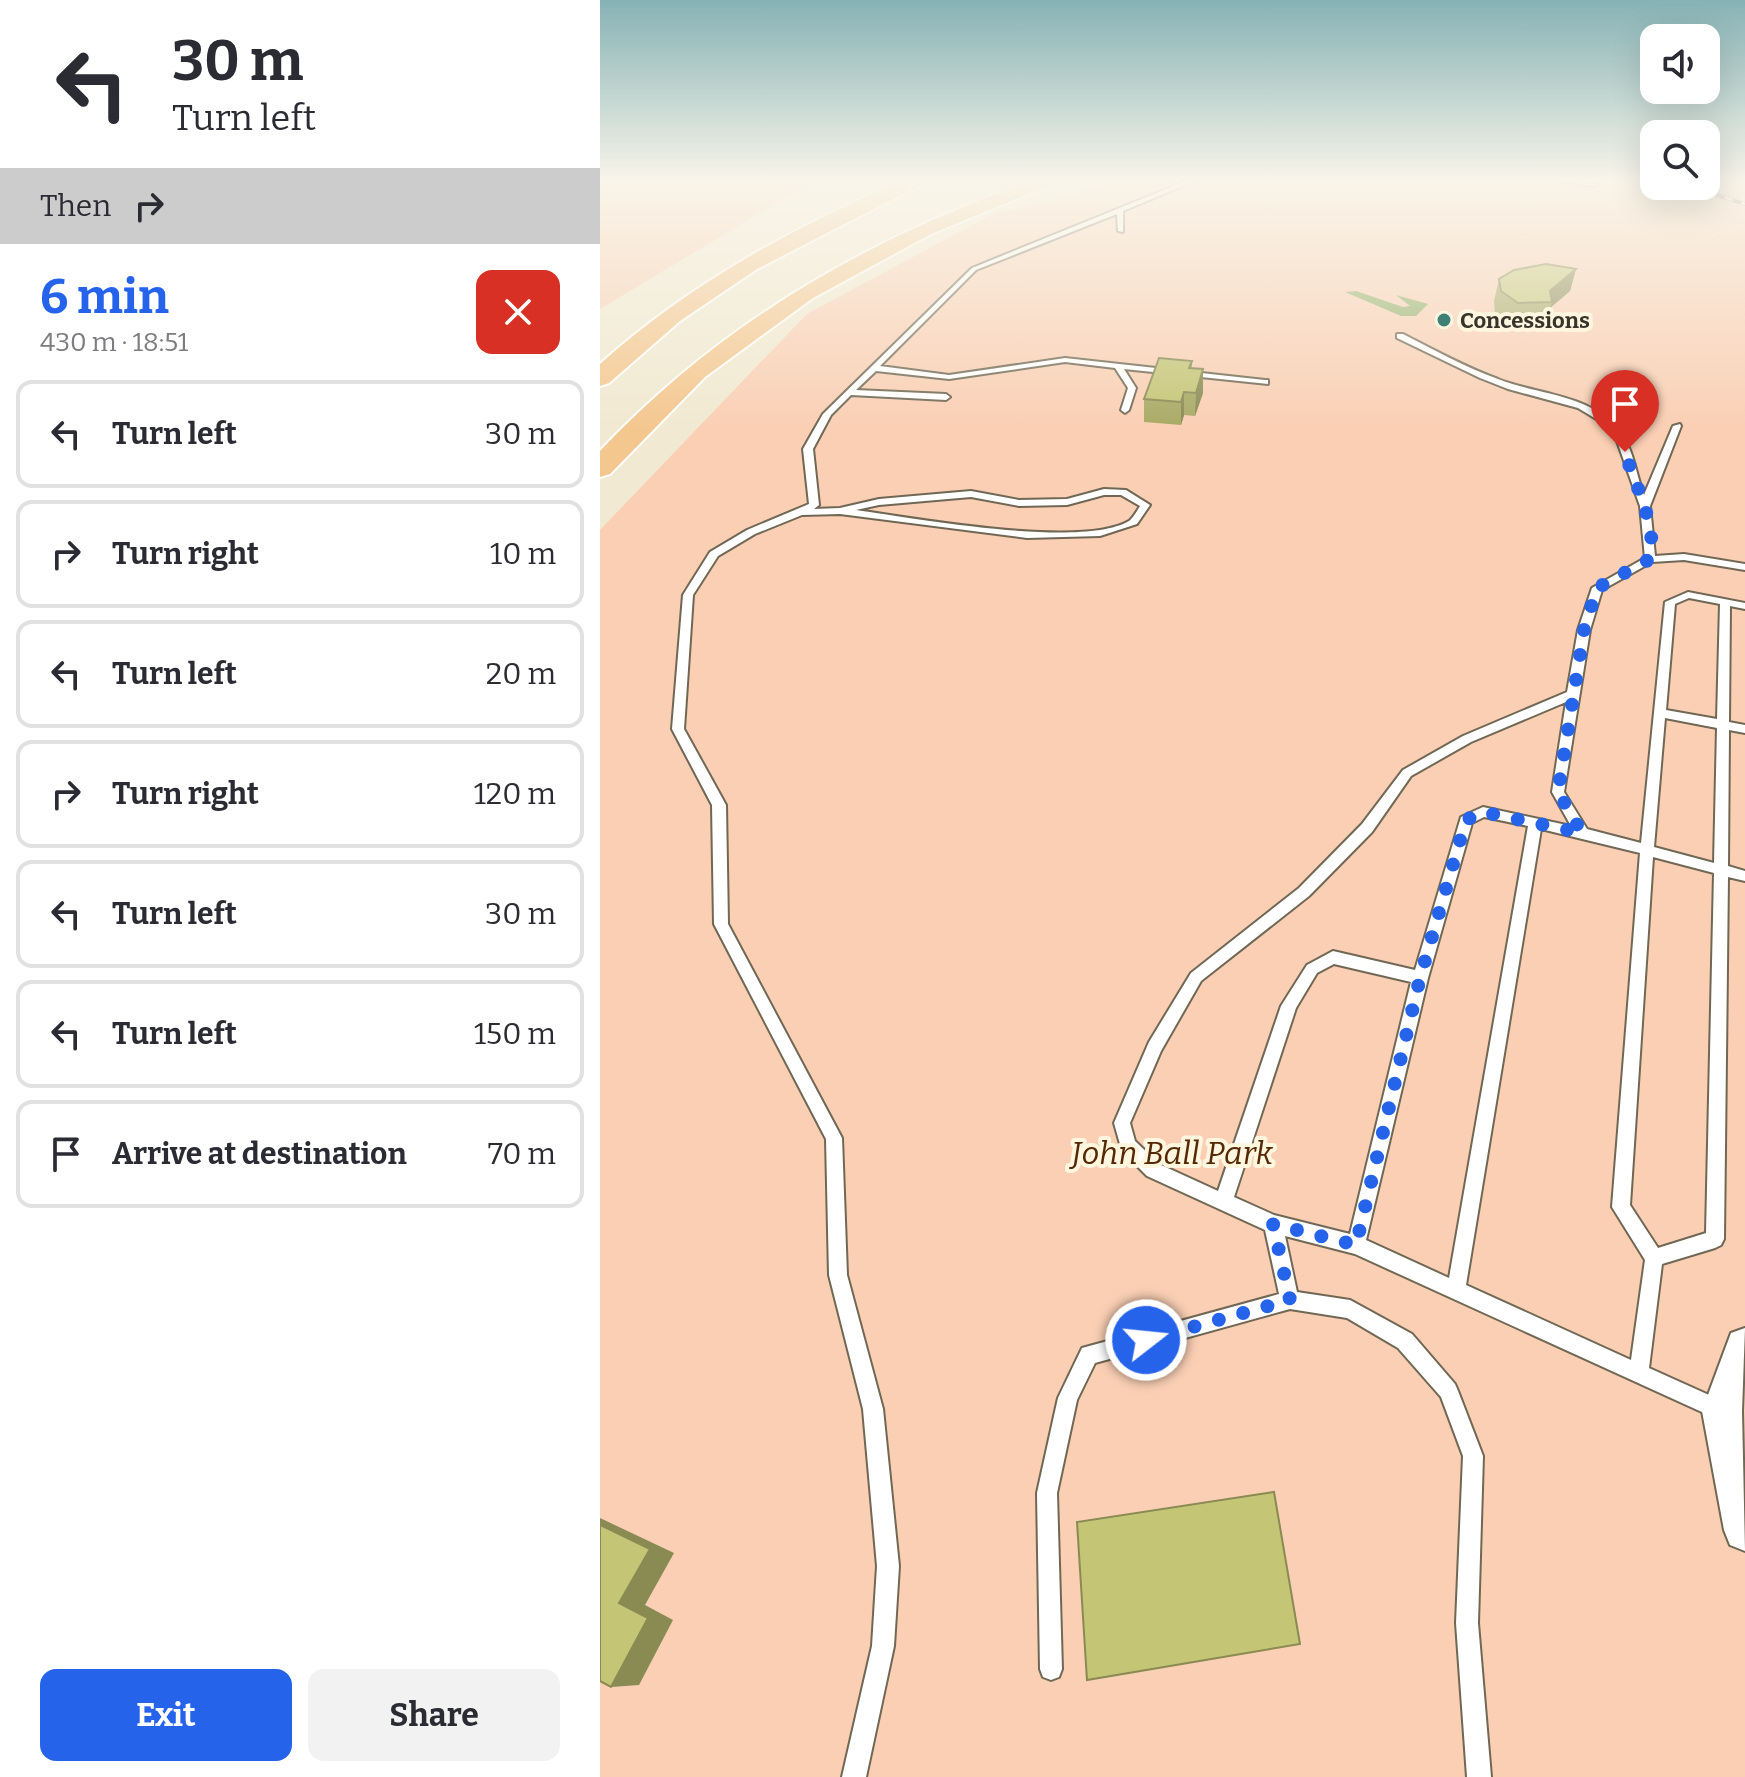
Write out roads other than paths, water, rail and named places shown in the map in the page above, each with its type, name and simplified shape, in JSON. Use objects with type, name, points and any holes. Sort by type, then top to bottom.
[{"type":"highway","points":[[600,378],[663,322],[751,264]]},
{"type":"highway","points":[[600,468],[672,392],[721,350],[774,312],[855,264]]},
{"type":"street","points":[[1745,1347],[1734,1414],[1745,1530]]},
{"type":"lane","points":[[854,1777],[883,1646],[888,1566],[873,1409],[838,1275],[834,1138],[721,924],[719,805],[678,729],[688,595],[714,554],[751,532],[814,505],[808,449],[827,414],[974,269],[984,264]]},
{"type":"lane","points":[[1400,336],[1511,387],[1577,405],[1600,418],[1621,442],[1637,493],[1645,506],[1652,551],[1650,559]]},
{"type":"lane","points":[[874,368],[949,377],[1065,360],[1265,382]]},
{"type":"lane","points":[[1119,368],[1132,388],[1125,410]]},
{"type":"lane","points":[[849,392],[946,397]]},
{"type":"lane","points":[[1645,506],[1677,426]]},
{"type":"lane","points":[[801,512],[840,511],[1027,535],[1100,533],[1134,522],[1145,505],[1123,492],[1104,492],[1067,502],[1019,503],[971,494],[891,501],[840,511]]},
{"type":"lane","points":[[1582,833],[1558,792],[1584,630],[1597,588],[1650,559],[1684,557],[1745,567]]},
{"type":"lane","points":[[1639,1372],[1654,1258],[1621,1207],[1647,850],[1670,602],[1688,595],[1745,606]]},
{"type":"lane","points":[[1654,1258],[1715,1239],[1725,602]]},
{"type":"lane","points":[[1573,694],[1467,739],[1407,773],[1367,828],[1304,892],[1196,977],[1155,1047],[1122,1123],[1128,1145],[1153,1170],[1273,1224],[1356,1245],[1734,1414]]},
{"type":"lane","points":[[1662,713],[1745,729]]},
{"type":"lane","points":[[1356,1245],[1420,978],[1466,820],[1483,812],[1582,833],[1745,876]]},
{"type":"lane","points":[[1456,1290],[1535,823]]},
{"type":"lane","points":[[1223,1203],[1289,1006],[1312,969],[1333,957],[1420,978]]},
{"type":"lane","points":[[1273,1224],[1290,1300]]},
{"type":"lane","points":[[1051,1669],[1047,1493],[1068,1398],[1089,1355],[1290,1300],[1350,1309],[1405,1341],[1448,1391],[1473,1456],[1467,1623],[1479,1777]]},
{"type":"place","name":"Concessions","points":[[1444,320]]},
{"type":"park label","name":"John Ball Park","points":[[1172,1153]]}]
